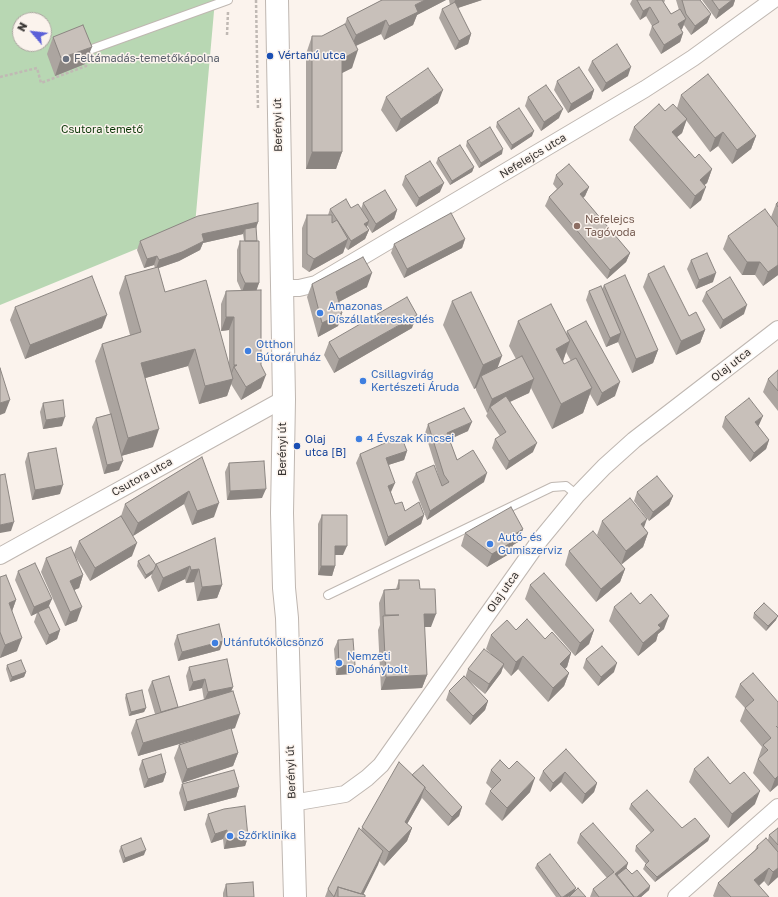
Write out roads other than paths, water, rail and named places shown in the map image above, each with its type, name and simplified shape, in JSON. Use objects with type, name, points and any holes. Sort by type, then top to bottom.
[{"type":"main road","name":"Berényi út","points":[[277,0],[284,399],[282,513],[295,897]]},
{"type":"street","name":"Nefelejcs utca","points":[[281,288],[299,288],[316,284],[645,89],[693,58],[773,0]]},
{"type":"street","name":"Olaj utca","points":[[292,803],[345,794],[381,765],[540,540],[577,495],[604,467],[634,440],[778,329]]},
{"type":"street","name":"Csutora utca","points":[[0,556],[284,399]]},
{"type":"street","points":[[676,897],[778,807]]},
{"type":"lane","points":[[92,49],[228,0]]},
{"type":"lane","points":[[328,595],[552,487],[566,486],[577,495]]},
{"type":"place","name":"Vértanú utca","points":[[270,56]]},
{"type":"place","name":"Feltámadás-temetőkápolna","points":[[66,59]]},
{"type":"place","name":"Nefelejcs Tagóvoda","points":[[577,226]]},
{"type":"place","name":"Amazonas Díszállatkereskedés","points":[[320,313]]},
{"type":"place","name":"Otthon Bútoráruház","points":[[248,351]]},
{"type":"place","name":"Csillagvirág Kertészeti Áruda","points":[[363,381]]},
{"type":"place","name":"4 Évszak Kincsei","points":[[359,439]]},
{"type":"place","name":"Olaj utca [B]","points":[[297,446]]},
{"type":"place","name":"Autó- és Gumiszerviz","points":[[490,544]]},
{"type":"place","name":"Utánfutókölcsönző","points":[[215,643]]},
{"type":"place","name":"Nemzeti Dohánybolt","points":[[339,663]]},
{"type":"place","name":"Szőrklinika","points":[[230,836]]},
{"type":"park label","name":"Csutora temető","points":[[102,130]]}]
